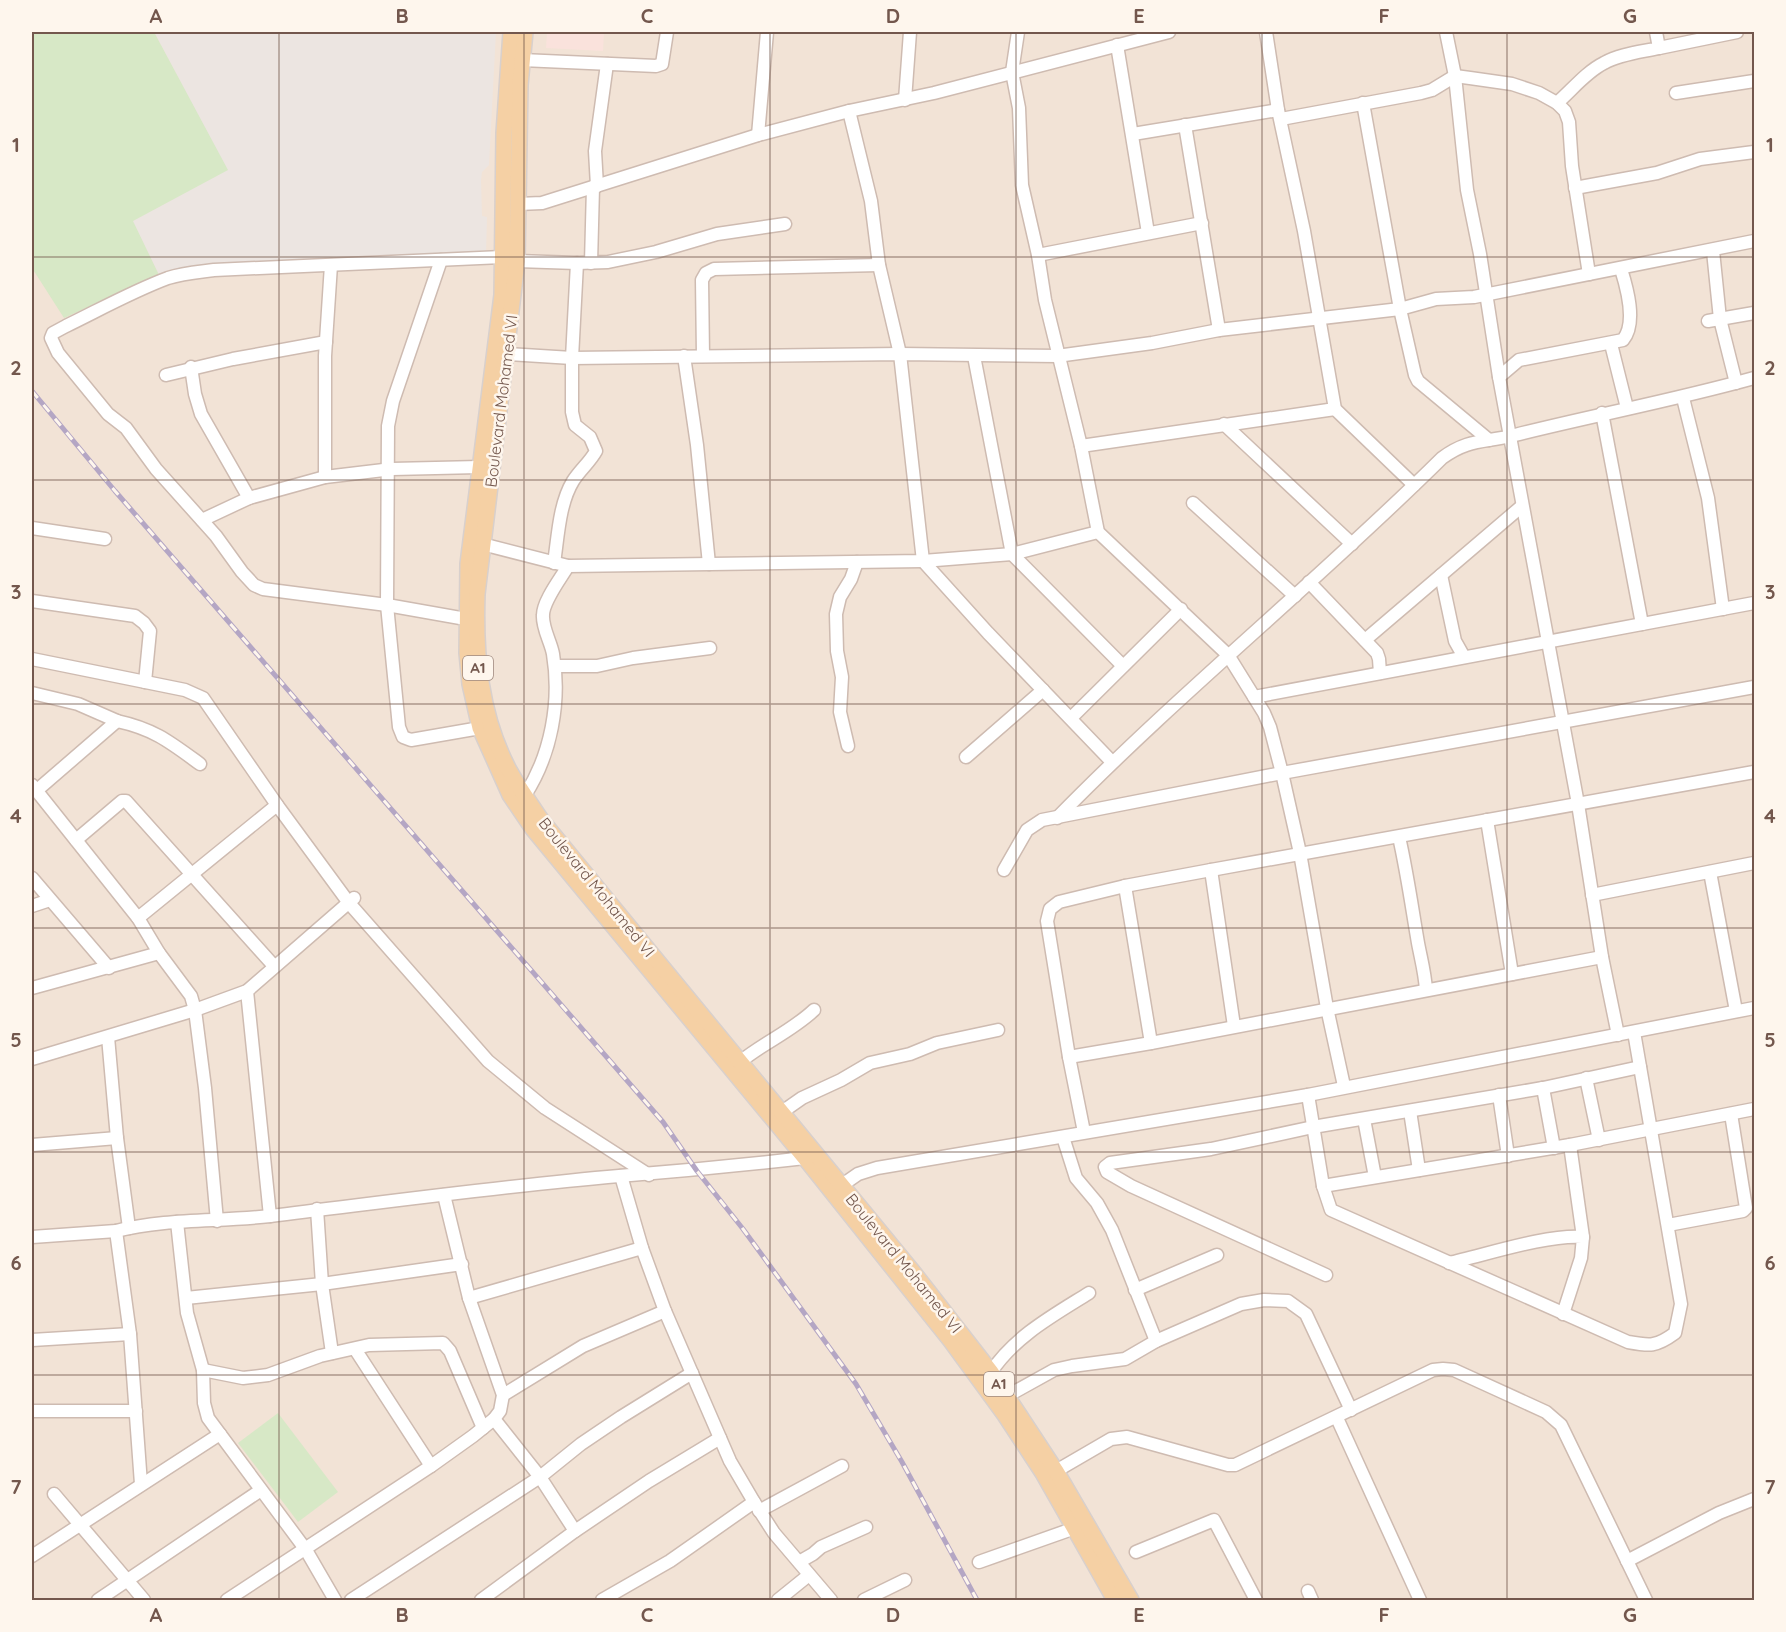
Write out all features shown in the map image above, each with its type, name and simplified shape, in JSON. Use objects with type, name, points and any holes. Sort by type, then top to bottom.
[{"type":"main road","name":"Boulevard Mohamed VI","points":[[511,32],[504,133],[511,204]]},
{"type":"main road","name":"Boulevard Mohamed VI","points":[[525,32],[511,204],[507,354],[482,544],[476,622],[480,683],[493,732],[509,770],[542,821],[782,1112],[810,1156]]},
{"type":"main road","name":"Boulevard Mohamed VI","points":[[510,259],[502,295],[479,467],[468,564],[466,619],[466,652],[470,684],[480,728],[510,795],[533,829],[837,1189],[987,1390],[1043,1473],[1115,1600]]},
{"type":"main road","name":"Boulevard Mohamed VI","points":[[837,1189],[920,1280],[991,1372],[1056,1472],[1131,1600]]},
{"type":"street","points":[[522,60],[656,66],[662,64],[667,32]]},
{"type":"street","points":[[758,135],[767,32]]},
{"type":"street","points":[[905,99],[910,32]]},
{"type":"street","points":[[1018,32],[1012,72],[1019,108],[1022,185],[1038,255],[1040,276],[1081,446],[1098,532],[1228,655],[1270,727],[1300,853],[1327,1008],[1344,1086]]},
{"type":"street","points":[[511,204],[542,203],[758,135],[1169,32]]},
{"type":"street","points":[[1266,32],[1335,409],[1414,485]]},
{"type":"street","points":[[1446,32],[1455,76],[1467,190],[1487,294],[1499,377],[1578,804],[1602,957],[1618,1035]]},
{"type":"street","points":[[1656,32],[1659,48]]},
{"type":"street","points":[[1557,103],[1605,62],[1624,55],[1737,32]]},
{"type":"street","points":[[1117,45],[1148,233]]},
{"type":"street","points":[[591,263],[595,151],[607,64]]},
{"type":"street","points":[[1133,134],[1185,125],[1363,103],[1432,90],[1455,76],[1512,84],[1539,93],[1557,103],[1565,111],[1569,122],[1575,188],[1589,274]]},
{"type":"street","points":[[1677,93],[1755,81]]},
{"type":"street","points":[[1363,103],[1400,309],[1415,375],[1418,381],[1489,440]]},
{"type":"street","points":[[849,111],[871,201],[879,265],[900,354],[923,561],[988,633],[1112,762]]},
{"type":"street","points":[[1185,125],[1219,330]]},
{"type":"street","points":[[1575,188],[1657,173],[1700,159],[1755,152]]},
{"type":"street","points":[[1038,255],[1202,223]]},
{"type":"street","points":[[466,619],[387,605],[263,589],[255,585],[242,572],[202,520],[156,469],[126,428],[108,414],[58,352],[52,342],[52,333],[170,278],[214,270],[441,260],[510,259],[591,263],[635,257],[717,234],[785,224]]},
{"type":"street","points":[[507,354],[572,358],[900,354],[1058,356],[1219,330],[1400,309],[1436,298],[1474,297],[1755,241]]},
{"type":"street","points":[[1713,251],[1714,320],[1736,383]]},
{"type":"street","points":[[441,260],[393,401],[388,426],[387,605],[399,727],[403,737],[411,740],[480,728]]},
{"type":"street","points":[[554,563],[569,490],[573,481],[596,451],[590,437],[575,425],[572,412],[572,358],[577,263]]},
{"type":"street","points":[[325,477],[324,395],[331,265]]},
{"type":"street","points":[[703,356],[702,280],[705,273],[714,269],[879,265]]},
{"type":"street","points":[[1499,377],[1519,360],[1623,340],[1628,334],[1629,326],[1626,284],[1621,269]]},
{"type":"street","points":[[1714,320],[1755,313]]},
{"type":"street","points":[[166,375],[191,368],[326,342]]},
{"type":"street","points":[[1611,344],[1627,408]]},
{"type":"street","points":[[684,356],[698,455],[709,564]]},
{"type":"street","points":[[974,356],[1012,554],[1123,666]]},
{"type":"street","points":[[191,368],[201,414],[249,498]]},
{"type":"street","points":[[1057,818],[1112,762],[1454,448],[1469,442],[1511,436],[1602,413],[1683,398],[1755,378]]},
{"type":"street","points":[[1683,398],[1708,498],[1723,609]]},
{"type":"street","points":[[1081,446],[1335,409]]},
{"type":"street","points":[[1602,413],[1642,624]]},
{"type":"street","points":[[1224,424],[1352,544]]},
{"type":"street","points":[[202,520],[249,498],[325,477],[388,469],[479,467]]},
{"type":"street","points":[[1193,503],[1295,596]]},
{"type":"street","points":[[1365,640],[1522,506]]},
{"type":"street","points":[[32,528],[105,540]]},
{"type":"street","points":[[482,544],[568,566],[923,561],[1012,554],[1098,532]]},
{"type":"street","points":[[848,746],[840,712],[842,677],[837,651],[836,614],[840,597],[851,579],[857,562]]},
{"type":"street","points":[[525,795],[537,775],[553,724],[556,697],[553,653],[543,614],[545,606],[568,566]]},
{"type":"street","points":[[1441,575],[1455,641],[1464,657]]},
{"type":"street","points":[[1309,582],[1377,652],[1380,659],[1380,673]]},
{"type":"street","points":[[32,601],[135,616],[150,631],[145,682]]},
{"type":"street","points":[[1254,697],[1755,603]]},
{"type":"street","points":[[1071,718],[1181,609]]},
{"type":"street","points":[[555,666],[597,666],[633,658],[711,648]]},
{"type":"street","points":[[32,659],[185,690],[203,698],[277,805],[352,900],[488,1061],[545,1108],[649,1175]]},
{"type":"street","points":[[1004,870],[1027,830],[1042,820],[1282,773],[1755,687]]},
{"type":"street","points":[[966,757],[1043,690]]},
{"type":"street","points":[[32,693],[78,704],[151,731],[167,739],[200,764]]},
{"type":"street","points":[[117,720],[34,788],[138,918],[159,953],[191,996],[195,1010],[217,1221]]},
{"type":"street","points":[[1084,1132],[1069,1057],[1047,921],[1050,909],[1059,902],[1125,886],[1300,853],[1755,772]]},
{"type":"street","points":[[76,840],[122,801],[126,801],[274,966]]},
{"type":"street","points":[[138,918],[277,805]]},
{"type":"street","points":[[1487,820],[1512,974]]},
{"type":"street","points":[[1399,837],[1426,990]]},
{"type":"street","points":[[1592,895],[1755,863]]},
{"type":"street","points":[[1211,870],[1234,1026]]},
{"type":"street","points":[[1710,873],[1736,1011]]},
{"type":"street","points":[[32,878],[110,968]]},
{"type":"street","points":[[1125,886],[1151,1043]]},
{"type":"street","points":[[32,906],[50,900]]},
{"type":"street","points":[[32,1059],[195,1010],[247,991],[352,900]]},
{"type":"street","points":[[32,988],[159,953]]},
{"type":"street","points":[[1069,1057],[1602,957]]},
{"type":"street","points":[[247,991],[270,1216]]},
{"type":"street","points":[[837,1189],[858,1174],[877,1168],[1308,1095],[1344,1086],[1755,1008]]},
{"type":"street","points":[[740,1062],[799,1023],[814,1010]]},
{"type":"street","points":[[782,1112],[802,1098],[841,1080],[870,1063],[910,1054],[937,1043],[998,1030]]},
{"type":"street","points":[[1308,1095],[1323,1186],[1331,1210],[1628,1342],[1648,1346],[1661,1344],[1675,1333],[1681,1304],[1634,1032]]},
{"type":"street","points":[[108,1037],[117,1137],[129,1228]]},
{"type":"street","points":[[1326,1275],[1131,1186],[1107,1172],[1105,1167],[1110,1163],[1202,1150],[1313,1127],[1543,1088],[1640,1067]]},
{"type":"street","points":[[1586,1078],[1599,1140]]},
{"type":"street","points":[[1543,1088],[1554,1148]]},
{"type":"street","points":[[1499,1095],[1508,1155]]},
{"type":"street","points":[[1323,1186],[1599,1140],[1755,1109]]},
{"type":"street","points":[[1410,1111],[1419,1170]]},
{"type":"street","points":[[1668,1225],[1743,1211],[1746,1208],[1731,1114]]},
{"type":"street","points":[[1364,1119],[1375,1177]]},
{"type":"street","points":[[32,1145],[117,1137]]},
{"type":"street","points":[[1063,1137],[1076,1178],[1097,1203],[1112,1230],[1156,1341]]},
{"type":"street","points":[[1563,1314],[1581,1258],[1583,1237],[1570,1145]]},
{"type":"street","points":[[32,1237],[116,1231],[177,1222],[270,1216],[316,1209],[810,1156]]},
{"type":"street","points":[[621,1176],[642,1248],[665,1311],[730,1461],[774,1533],[831,1600]]},
{"type":"street","points":[[227,1600],[431,1466],[483,1428],[500,1411],[503,1395],[470,1298],[444,1195]]},
{"type":"street","points":[[316,1209],[322,1284],[332,1353]]},
{"type":"street","points":[[177,1222],[190,1326],[203,1370],[205,1411],[306,1550],[335,1600]]},
{"type":"street","points":[[116,1231],[130,1334],[141,1484]]},
{"type":"street","points":[[1449,1263],[1540,1242],[1574,1236],[1583,1237]]},
{"type":"street","points":[[470,1298],[642,1248]]},
{"type":"street","points":[[1135,1290],[1217,1255]]},
{"type":"street","points":[[186,1298],[322,1284],[462,1264]]},
{"type":"street","points":[[991,1372],[1011,1347],[1036,1327],[1089,1293]]},
{"type":"street","points":[[1007,1396],[1054,1370],[1125,1359],[1156,1341],[1241,1304],[1264,1300],[1288,1301],[1306,1314],[1352,1410]]},
{"type":"street","points":[[503,1395],[583,1346],[665,1311]]},
{"type":"street","points":[[32,1340],[130,1334]]},
{"type":"street","points":[[203,1370],[243,1377],[268,1375],[332,1353],[369,1345],[443,1343],[450,1352],[483,1428]]},
{"type":"street","points":[[355,1349],[431,1466]]},
{"type":"street","points":[[1056,1472],[1111,1439],[1119,1437],[1127,1437],[1235,1465],[1433,1370],[1443,1368],[1454,1370],[1546,1412],[1561,1425],[1646,1600]]},
{"type":"street","points":[[351,1600],[540,1477],[591,1437],[692,1373]]},
{"type":"street","points":[[32,1411],[136,1411]]},
{"type":"street","points":[[1337,1418],[1420,1600]]},
{"type":"street","points":[[494,1419],[540,1477],[575,1531]]},
{"type":"street","points":[[32,1556],[220,1434]]},
{"type":"street","points":[[481,1600],[575,1531],[649,1481],[720,1438]]},
{"type":"street","points":[[602,1600],[670,1561],[757,1506],[842,1466]]},
{"type":"street","points":[[98,1600],[261,1490]]},
{"type":"street","points":[[54,1494],[144,1600]]},
{"type":"street","points":[[1627,1562],[1719,1513],[1755,1499]]},
{"type":"street","points":[[1136,1552],[1211,1519],[1214,1520],[1256,1600]]},
{"type":"street","points":[[799,1562],[821,1547],[866,1527]]},
{"type":"street","points":[[979,1562],[1075,1528]]},
{"type":"street","points":[[778,1600],[809,1575]]},
{"type":"street","points":[[864,1600],[905,1580]]},
{"type":"shaded area","points":[[32,32],[1754,32],[1754,1600],[32,1600]]},
{"type":"shaded area","points":[[154,32],[496,32],[489,165],[482,172],[481,180],[482,216],[487,217],[486,254],[244,264],[168,270],[159,275],[132,221],[227,170]]},
{"type":"shaded area","points":[[547,32],[604,32],[603,51],[546,48]]},
{"type":"green space","points":[[32,32],[154,32],[228,170],[133,221],[159,275],[64,318],[32,268]]},
{"type":"green space","points":[[278,1413],[338,1492],[298,1522],[238,1443]]},
{"type":"railway","points":[[32,391],[115,491],[663,1122],[856,1384],[902,1462],[977,1600]]}]
